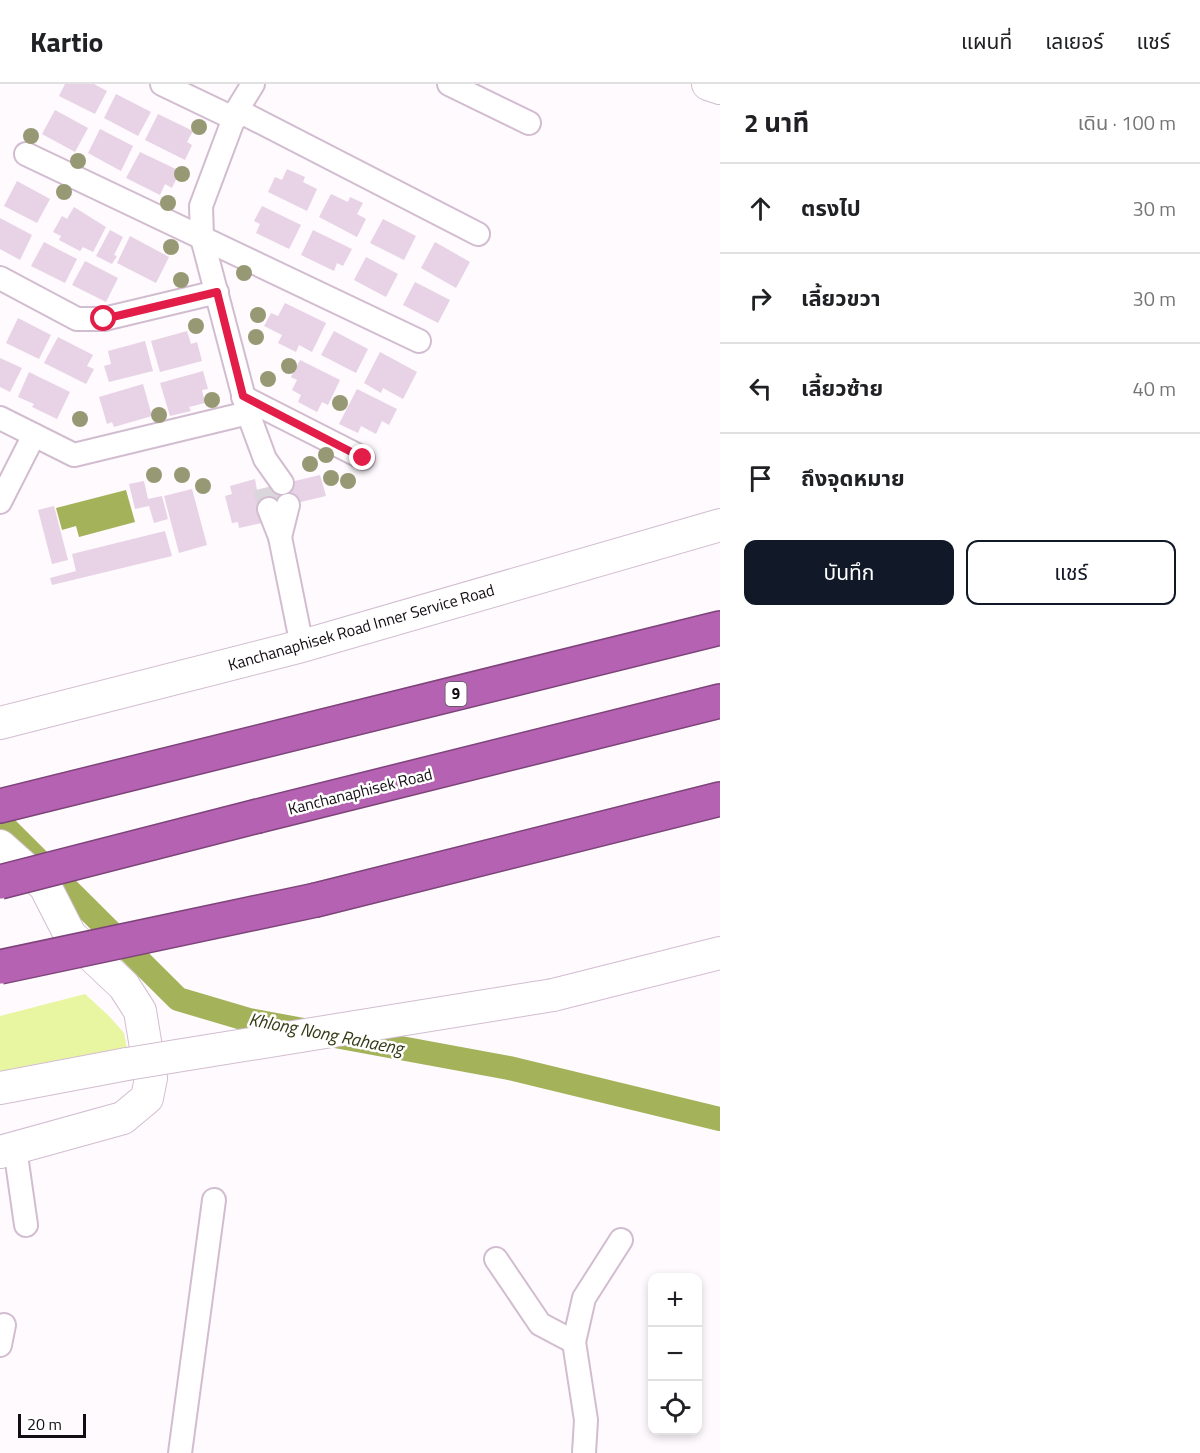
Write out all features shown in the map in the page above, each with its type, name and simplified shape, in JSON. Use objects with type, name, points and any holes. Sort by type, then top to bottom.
[{"type":"highway","name":"9","points":[[0,806],[720,628]]},
{"type":"highway","name":"Kanchanaphisek Road","points":[[0,882],[720,701]]},
{"type":"highway","points":[[0,968],[316,900],[720,799]]},
{"type":"main road","points":[[708,84],[720,88]]},
{"type":"main road","name":"Kanchanaphisek Road Inner Service Road","points":[[13,720],[302,646],[720,525]]},
{"type":"main road","points":[[0,846],[45,886],[70,935],[124,986],[140,1011],[151,1078],[147,1098],[123,1118],[8,1150]]},
{"type":"main road","points":[[0,1088],[127,1064],[554,995],[720,953]]},
{"type":"street","points":[[162,84],[236,115],[478,234]]},
{"type":"street","points":[[252,84],[236,115],[201,206],[202,237],[245,405],[276,497],[280,537],[302,646]]},
{"type":"street","points":[[449,84],[529,123]]},
{"type":"street","points":[[26,154],[419,341]]},
{"type":"street","points":[[0,278],[77,319],[104,319],[217,292]]},
{"type":"street","points":[[0,418],[74,455],[245,405],[363,458]]},
{"type":"street","points":[[0,502],[34,435]]},
{"type":"street","points":[[8,1150],[26,1225]]},
{"type":"street","points":[[180,1453],[214,1200]]},
{"type":"street","points":[[584,1453],[586,1420],[574,1342],[584,1298],[621,1240]]},
{"type":"street","points":[[496,1259],[540,1324],[574,1342]]},
{"type":"shaded area","points":[[126,490],[135,522],[79,537],[76,526],[62,530],[56,508]]},
{"type":"shaded area","points":[[85,994],[124,1033],[128,1053],[0,1077],[0,1016]]},
{"type":"building","points":[[65,84],[94,84],[107,91],[95,114],[59,96]]},
{"type":"building","points":[[116,94],[151,112],[138,136],[104,118]]},
{"type":"building","points":[[55,110],[88,128],[75,152],[42,134]]},
{"type":"building","points":[[158,114],[193,131],[187,142],[192,145],[185,160],[145,140]]},
{"type":"building","points":[[100,129],[133,146],[121,171],[88,153]]},
{"type":"building","points":[[140,152],[180,171],[172,188],[165,184],[160,195],[126,178]]},
{"type":"building","points":[[287,169],[305,177],[303,182],[317,189],[307,211],[268,192],[275,177],[282,180]]},
{"type":"building","points":[[17,181],[50,199],[37,223],[4,206]]},
{"type":"building","points":[[331,194],[348,202],[350,197],[363,203],[357,214],[366,219],[357,237],[319,217]]},
{"type":"building","points":[[262,206],[301,225],[289,249],[256,233],[260,224],[254,221]]},
{"type":"building","points":[[74,207],[106,227],[93,252],[83,247],[80,251],[59,240],[61,236],[53,232],[62,216],[67,219]]},
{"type":"building","points":[[0,218],[32,235],[20,260],[0,249]]},
{"type":"building","points":[[383,219],[416,236],[404,260],[370,243]]},
{"type":"building","points":[[110,230],[123,237],[112,264],[96,256]]},
{"type":"building","points":[[313,230],[352,249],[343,266],[337,263],[334,271],[301,255]]},
{"type":"building","points":[[130,236],[169,257],[156,283],[117,263]]},
{"type":"building","points":[[44,242],[77,259],[65,283],[31,266]]},
{"type":"building","points":[[435,242],[470,262],[456,288],[421,268]]},
{"type":"building","points":[[366,257],[398,274],[386,297],[354,280]]},
{"type":"building","points":[[85,261],[118,278],[106,302],[72,285]]},
{"type":"building","points":[[415,282],[450,300],[438,323],[403,305]]},
{"type":"building","points":[[285,303],[326,323],[312,352],[299,345],[296,352],[278,343],[282,335],[264,326],[271,313],[278,316]]},
{"type":"building","points":[[18,318],[51,335],[39,359],[6,343]]},
{"type":"building","points":[[187,331],[191,344],[197,342],[202,361],[160,372],[151,341]]},
{"type":"building","points":[[334,331],[368,349],[356,373],[321,355]]},
{"type":"building","points":[[58,337],[93,355],[87,366],[94,369],[86,384],[44,363]]},
{"type":"building","points":[[145,341],[153,371],[109,382],[104,366],[111,364],[108,351]]},
{"type":"building","points":[[380,352],[417,372],[403,399],[383,388],[381,393],[364,383]]},
{"type":"building","points":[[0,358],[22,368],[10,392],[0,387]]},
{"type":"building","points":[[300,360],[340,380],[328,405],[322,402],[317,412],[298,402],[301,395],[292,390],[297,380],[291,377]]},
{"type":"building","points":[[203,371],[208,389],[202,390],[205,403],[189,407],[191,411],[170,416],[160,383]]},
{"type":"building","points":[[29,372],[70,392],[57,419],[32,407],[34,404],[18,397]]},
{"type":"building","points":[[143,384],[152,416],[114,427],[112,422],[107,424],[99,397]]},
{"type":"building","points":[[357,389],[397,409],[389,425],[382,421],[376,434],[361,426],[358,433],[339,424]]},
{"type":"building","points":[[320,475],[326,496],[288,505],[266,522],[239,528],[238,522],[232,523],[225,496],[232,494],[230,486],[255,479],[257,490]]},
{"type":"building","points":[[144,481],[148,499],[162,496],[168,519],[154,523],[149,506],[135,509],[129,484]]},
{"type":"building","points":[[192,489],[207,545],[179,553],[164,496]]},
{"type":"building","points":[[54,506],[68,560],[52,564],[38,510]]},
{"type":"building","points":[[165,531],[172,556],[52,585],[50,578],[76,571],[72,554]]},
{"type":"waterway","name":"Khlong Nong Rahaeng","points":[[0,822],[178,999],[249,1020],[509,1068],[720,1119]]},
{"type":"tunnel","points":[[264,488],[269,509]]},
{"type":"route","points":[[104,319],[217,292],[243,396],[363,458]]}]
